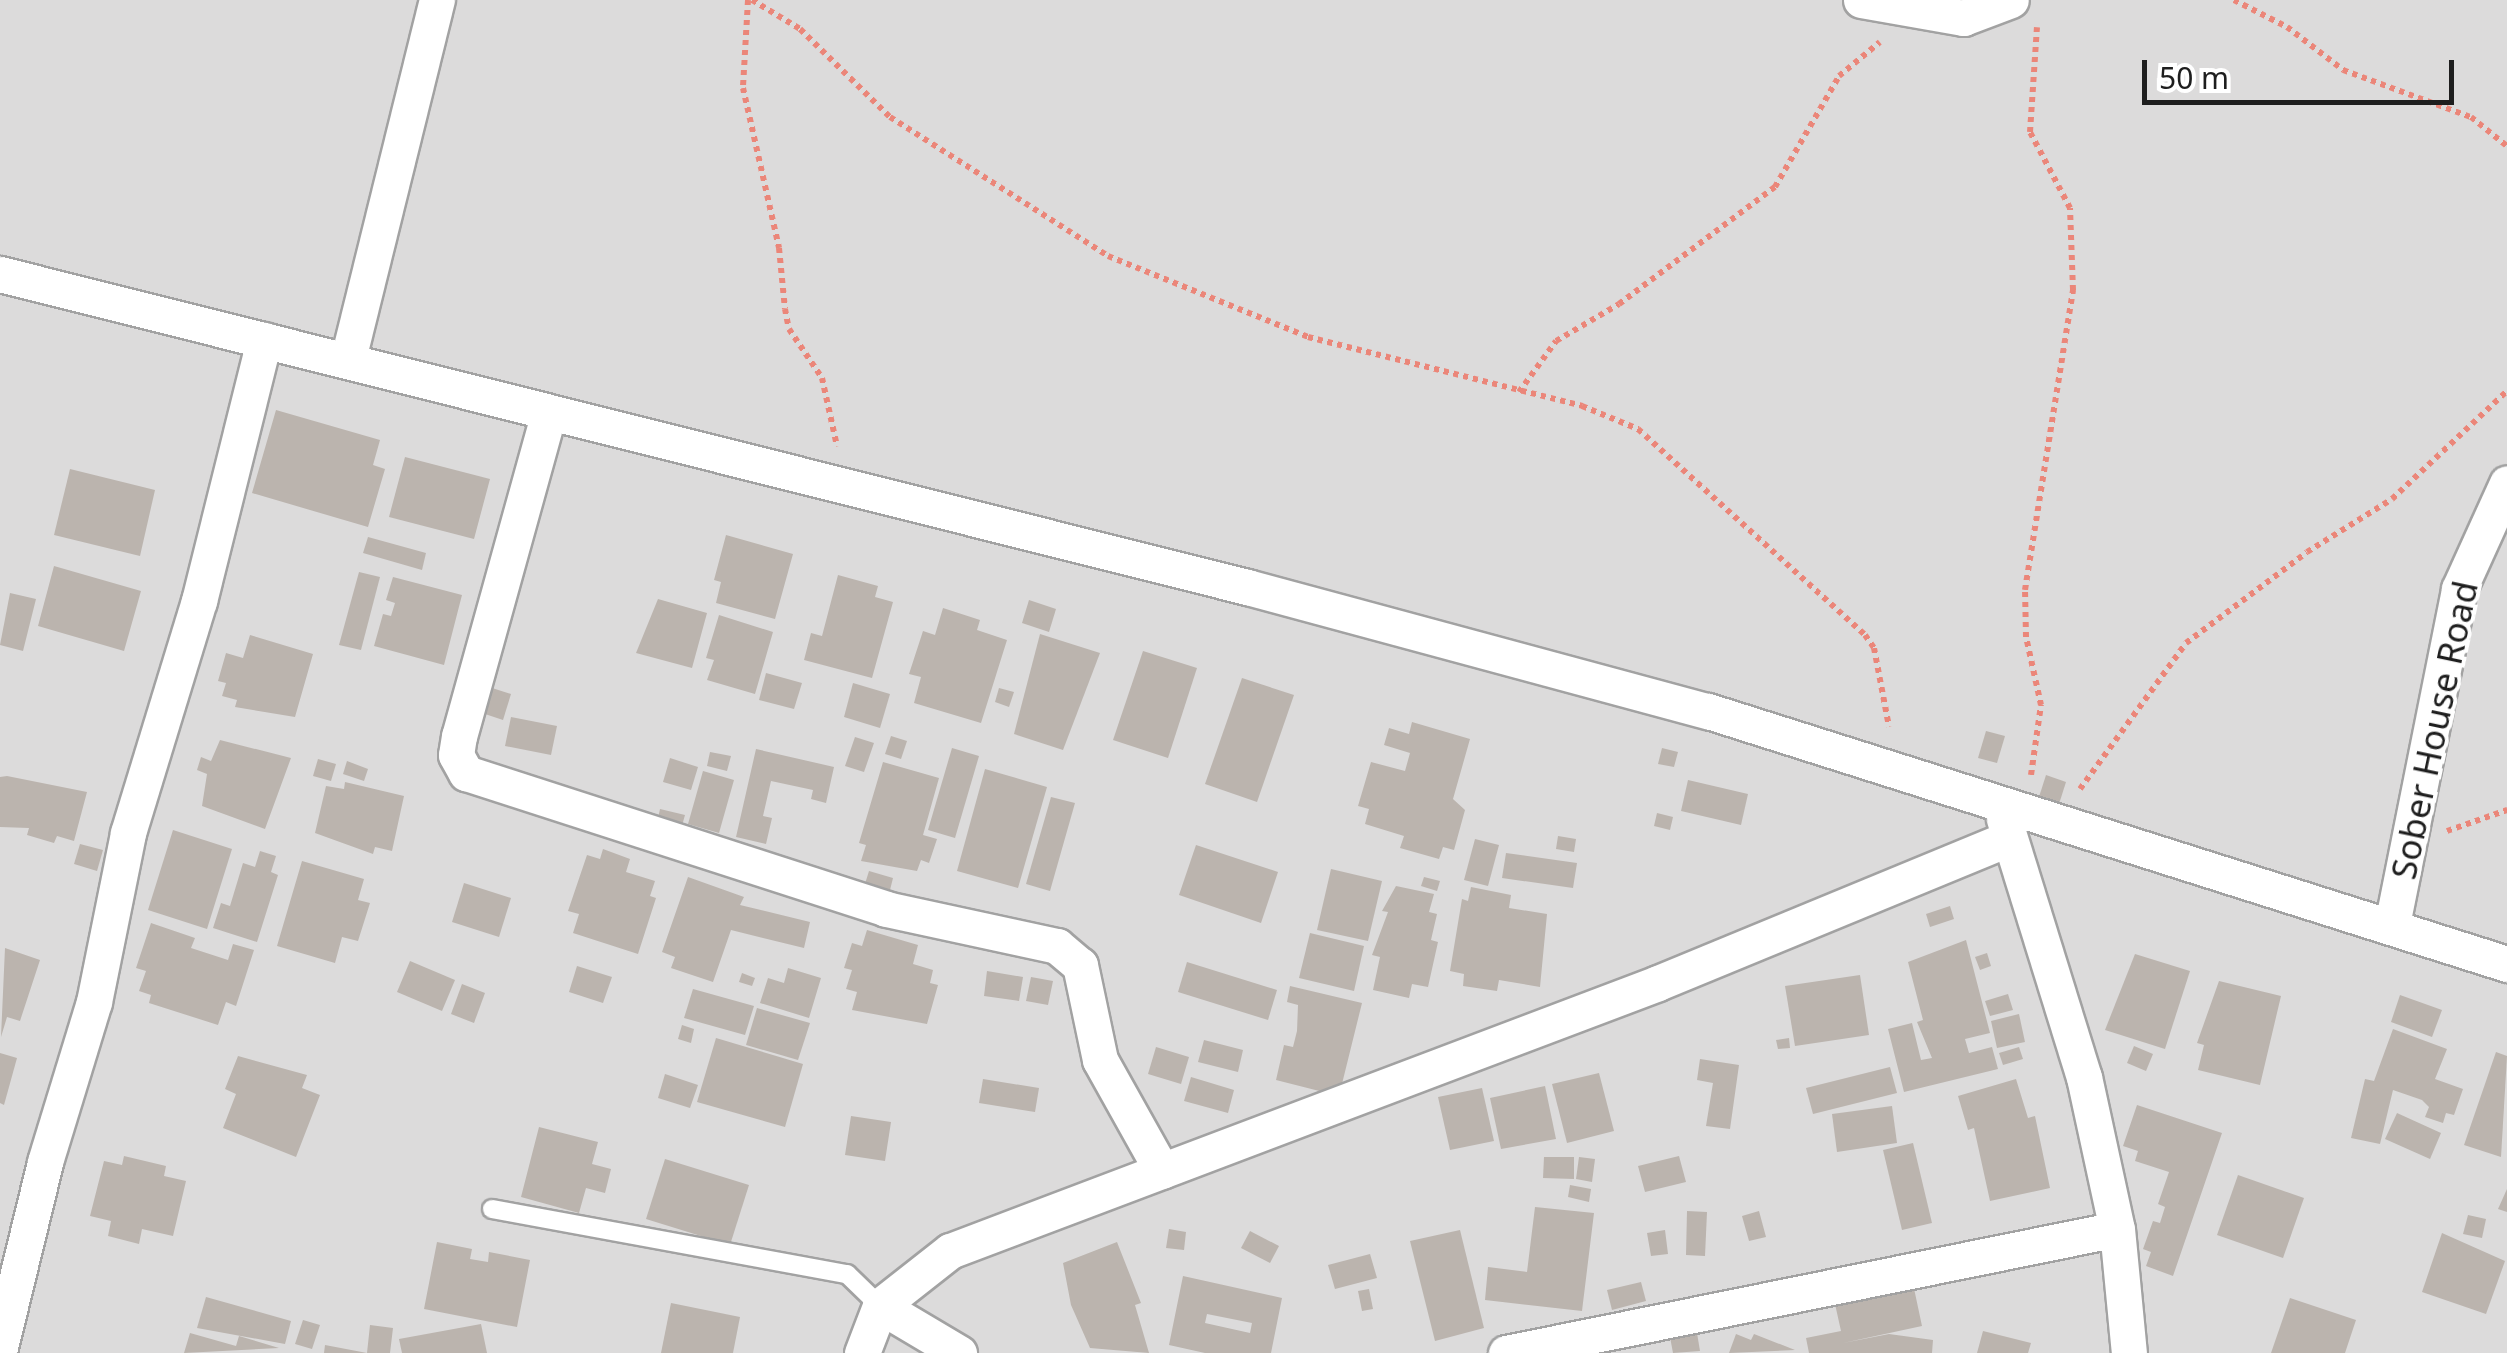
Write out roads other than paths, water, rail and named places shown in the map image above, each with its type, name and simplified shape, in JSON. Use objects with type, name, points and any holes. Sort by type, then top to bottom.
[{"type":"street","points":[[348,359],[437,0]]},
{"type":"street","points":[[1861,0],[1964,18],[2022,6]]},
{"type":"street","points":[[0,274],[348,359],[1689,706],[1910,774],[2020,818],[2392,925],[2507,964]]},
{"type":"street","points":[[0,1346],[45,1162],[94,1002],[128,833],[198,601],[264,340]]},
{"type":"street","points":[[549,412],[458,736],[456,755],[466,773],[886,910],[1057,946],[1080,964],[1100,1060],[1162,1171]]},
{"type":"street","name":"Sober House Road","points":[[2392,925],[2459,588],[2507,483]]},
{"type":"street","points":[[862,1353],[880,1306],[950,1252],[1658,983],[2020,818]]},
{"type":"street","points":[[2020,818],[2084,1077],[2116,1229],[2129,1353]]},
{"type":"street","points":[[1506,1353],[2116,1229]]},
{"type":"street","points":[[880,1306],[959,1353]]},
{"type":"lane","points":[[492,1209],[846,1274],[880,1306]]}]
